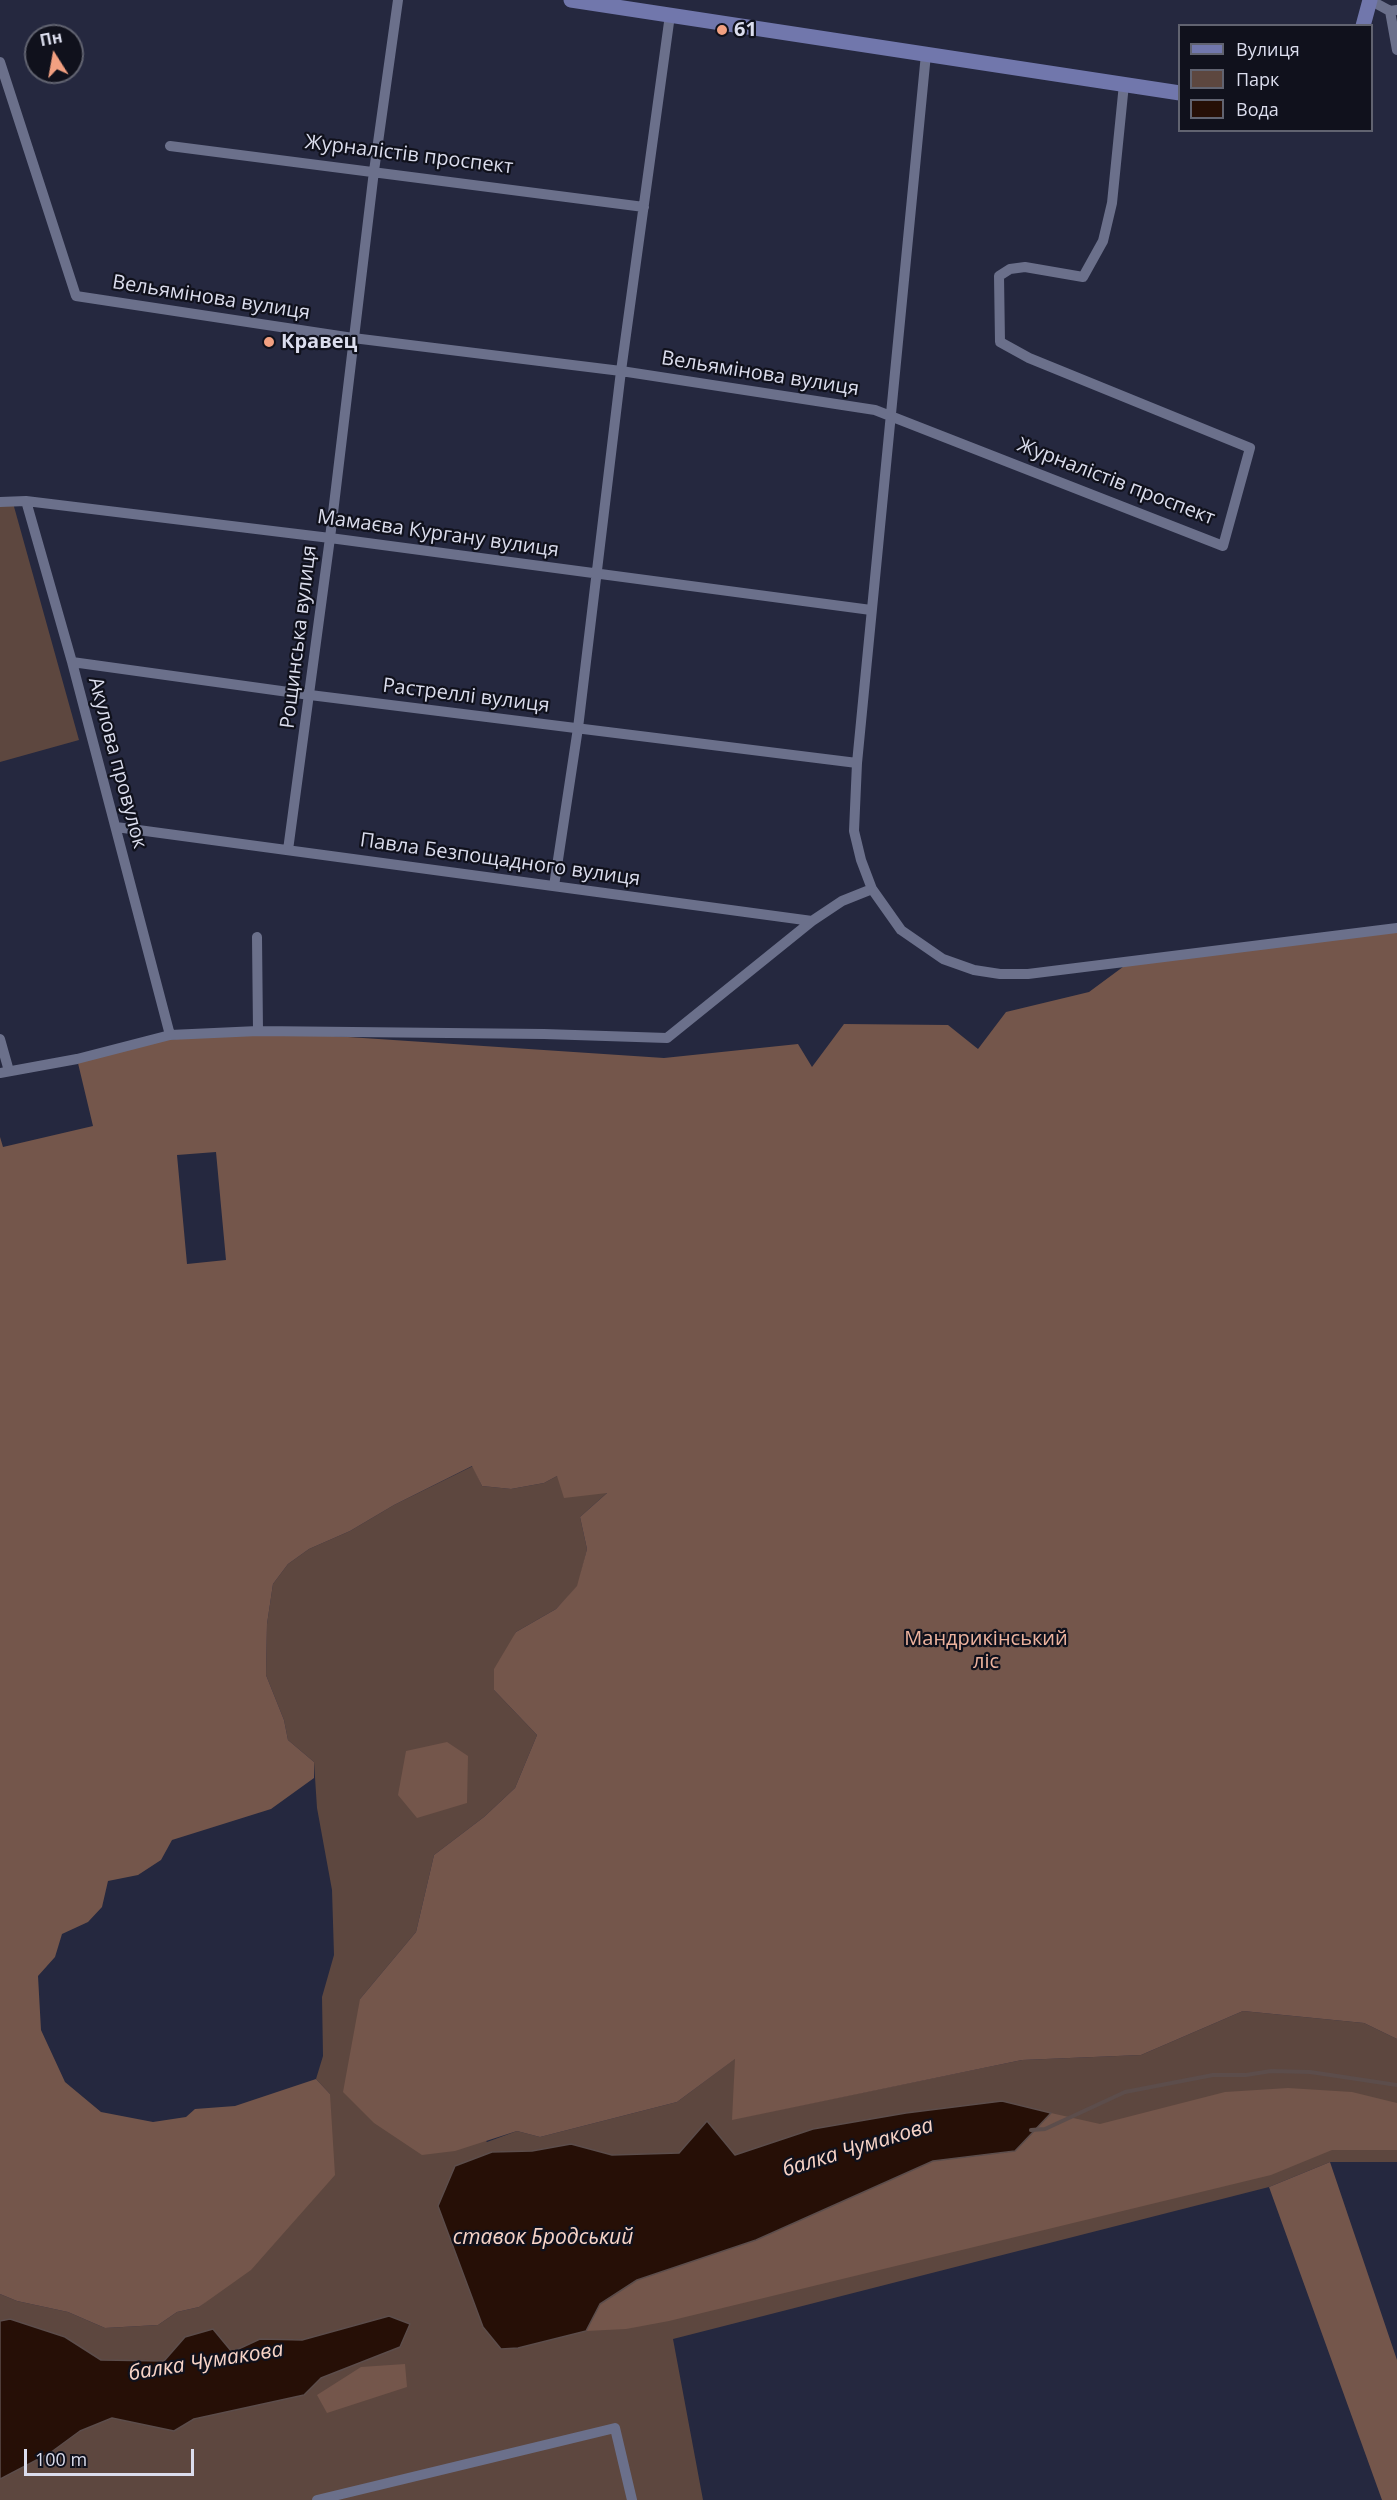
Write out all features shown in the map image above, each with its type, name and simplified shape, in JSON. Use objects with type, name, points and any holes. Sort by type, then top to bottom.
[{"type":"main road","points":[[571,0],[1178,93]]},
{"type":"main road","points":[[1363,24],[1370,0]]},
{"type":"street","name":"Рощинська вулиця","points":[[288,850],[310,695],[374,171],[398,0]]},
{"type":"street","points":[[1370,0],[1394,10],[1397,50]]},
{"type":"street","points":[[554,885],[578,728],[621,371],[670,15]]},
{"type":"street","points":[[926,54],[857,763],[854,831],[861,860],[872,889],[901,930],[943,959],[974,970],[1000,974],[1028,974],[1397,928]]},
{"type":"street","name":"Вельямінова вулиця","points":[[0,62],[76,296],[353,338],[621,371],[876,410],[892,416]]},
{"type":"street","name":"Журналістів проспект","points":[[892,416],[1223,546],[1250,448],[1029,358],[1000,342],[999,276],[1010,269],[1025,267],[1083,277],[1103,241],[1112,203],[1124,84]]},
{"type":"street","name":"Журналістів проспект","points":[[170,146],[644,207]]},
{"type":"street","name":"Мамаєва Кургану вулиця","points":[[0,502],[26,501],[330,538],[871,610]]},
{"type":"street","name":"Акулова провулок","points":[[26,501],[72,662],[170,1035]]},
{"type":"street","name":"Растреллі вулиця","points":[[72,662],[310,695],[857,763]]},
{"type":"street","name":"Павла Безпощадного вулиця","points":[[116,827],[812,921]]},
{"type":"street","points":[[0,1039],[4,1072],[77,1059],[170,1035],[258,1031],[544,1034],[667,1038],[812,921],[843,900],[872,889]]},
{"type":"street","points":[[257,938],[258,1031]]},
{"type":"street","points":[[317,2500],[615,2428],[632,2500]]},
{"type":"green space","points":[[13,503],[79,740],[0,762],[0,506]]},
{"type":"green space","name":"Мандрикінський ліс","points":[[1397,928],[1397,2039],[1364,2023],[1243,2011],[1141,2055],[1022,2060],[732,2120],[735,2059],[677,2102],[540,2137],[517,2131],[455,2151],[422,2155],[374,2123],[343,2092],[360,1999],[416,1932],[434,1855],[484,1817],[515,1788],[537,1735],[494,1690],[494,1669],[516,1632],[556,1609],[577,1586],[587,1549],[580,1517],[607,1493],[564,1498],[557,1476],[544,1483],[511,1489],[482,1486],[472,1466],[394,1505],[350,1531],[309,1549],[288,1564],[273,1584],[267,1624],[266,1675],[284,1720],[288,1740],[314,1762],[314,1778],[271,1809],[172,1840],[161,1860],[138,1875],[108,1881],[102,1907],[88,1922],[62,1934],[55,1957],[38,1976],[41,2030],[65,2082],[101,2112],[153,2122],[186,2117],[195,2109],[235,2106],[316,2079],[330,2094],[335,2175],[251,2270],[199,2307],[177,2312],[158,2325],[105,2328],[68,2312],[17,2301],[0,2294],[0,1137],[3,1147],[93,1126],[77,1059],[135,1043],[258,1031],[664,1058],[798,1044],[812,1067],[844,1024],[948,1025],[978,1049],[1006,1012],[1089,992],[1131,961]],"holes":[[[216,1152],[226,1260],[187,1264],[177,1155]]]},
{"type":"green space","points":[[473,1466],[482,1486],[511,1489],[544,1483],[557,1476],[608,1492],[580,1517],[587,1549],[578,1586],[556,1609],[516,1632],[494,1690],[537,1735],[515,1788],[484,1817],[434,1855],[416,1932],[360,1999],[487,2142],[517,2131],[540,2137],[677,2102],[736,2058],[733,2119],[1022,2060],[1141,2055],[1243,2011],[1364,2023],[1397,2039],[1397,2162],[1330,2162],[1269,2187],[673,2339],[703,2500],[0,2500],[0,2294],[17,2301],[68,2312],[105,2328],[158,2325],[177,2312],[199,2307],[211,2297],[330,2094],[316,2079],[323,2056],[322,1997],[334,1955],[332,1890],[317,1808],[314,1762],[288,1740],[284,1720],[266,1675],[267,1624],[273,1584],[288,1564],[309,1549],[350,1531],[394,1505]]},
{"type":"green space","points":[[447,1742],[468,1756],[467,1803],[417,1818],[398,1795],[406,1751]]},
{"type":"green space","points":[[1288,2088],[1352,2092],[1397,2103],[1397,2150],[1332,2150],[1271,2175],[669,2321],[626,2329],[586,2331],[600,2304],[637,2280],[756,2240],[933,2161],[1015,2151],[1051,2113],[1100,2124],[1225,2092]]},
{"type":"green space","points":[[1330,2162],[1397,2360],[1397,2500],[1382,2500],[1269,2187]]},
{"type":"green space","points":[[405,2364],[407,2387],[327,2413],[317,2395],[361,2367]]},
{"type":"water","name":"ставок Бродський","points":[[1002,2101],[1051,2113],[1015,2151],[933,2161],[756,2240],[637,2280],[600,2304],[586,2331],[518,2348],[501,2349],[483,2327],[438,2206],[455,2166],[492,2152],[532,2151],[571,2144],[612,2155],[679,2153],[707,2121],[735,2155],[813,2129],[906,2113]]},
{"type":"water","points":[[389,2316],[410,2324],[400,2347],[321,2378],[304,2395],[194,2419],[174,2431],[112,2418],[80,2431],[50,2453],[0,2479],[0,2321],[10,2319],[65,2337],[101,2360],[164,2361],[185,2337],[213,2329],[232,2352],[260,2339],[302,2340]]},
{"type":"waterway","name":"балка Чумакова","points":[[1031,2130],[1045,2129],[1125,2092],[1213,2075],[1246,2075],[1271,2071],[1310,2072],[1397,2085]]},
{"type":"place","name":"61","points":[[722,30]]},
{"type":"place","name":"Кравец","points":[[269,342]]}]
